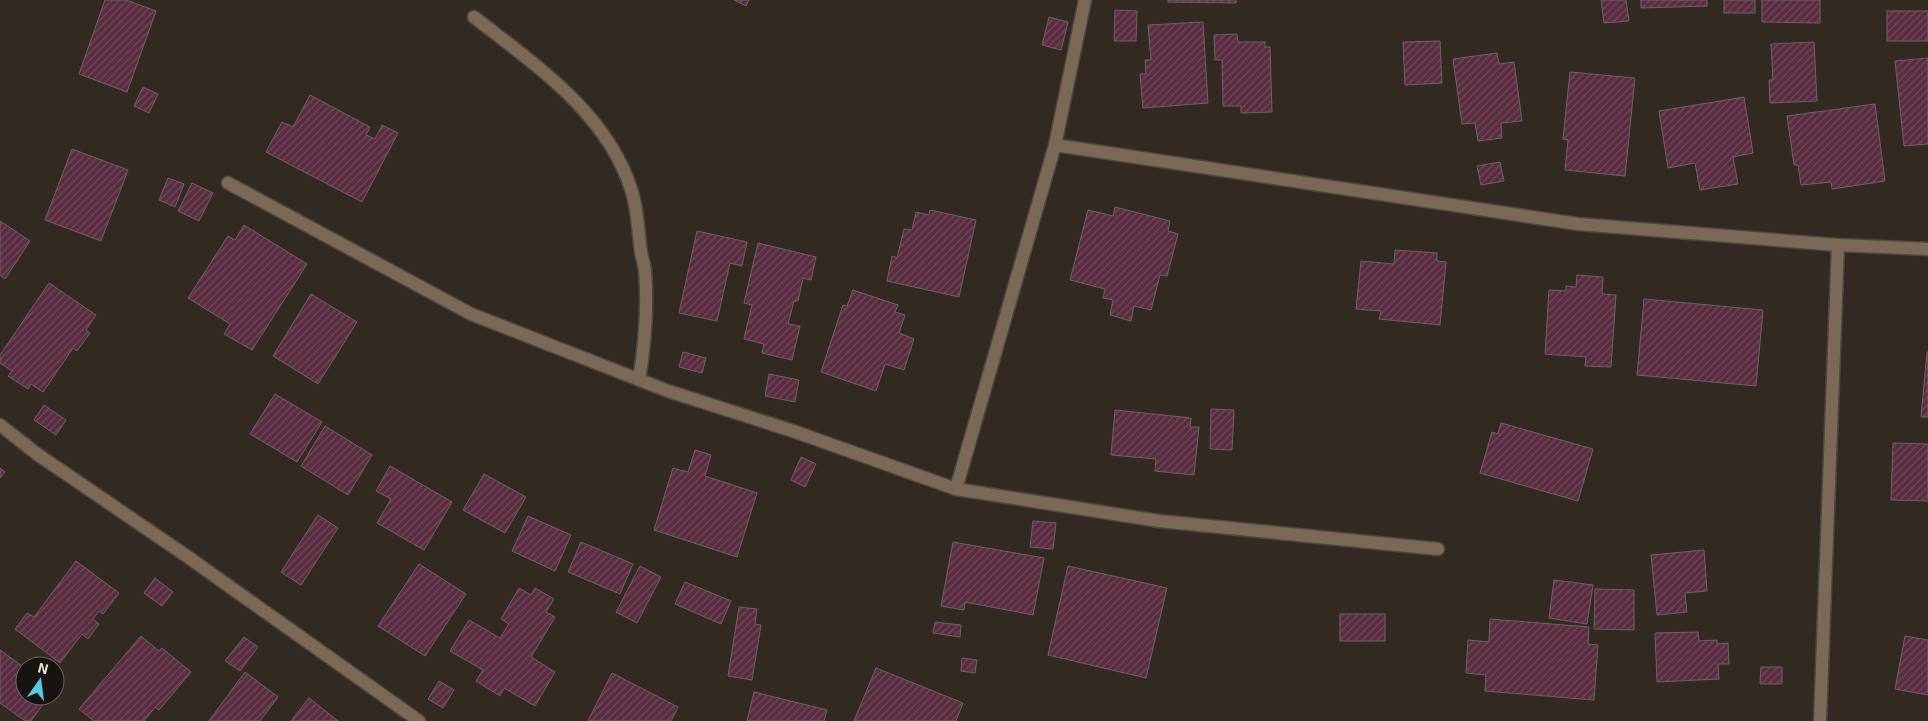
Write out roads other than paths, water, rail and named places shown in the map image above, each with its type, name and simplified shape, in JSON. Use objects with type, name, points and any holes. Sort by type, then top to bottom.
[{"type":"street","points":[[956,489],[1055,145],[1085,0]]},
{"type":"street","points":[[474,17],[529,61],[584,109],[603,133],[625,172],[637,218],[645,269],[646,325],[639,380]]},
{"type":"street","points":[[1055,145],[1578,224],[1838,245],[1928,249]]},
{"type":"street","points":[[228,183],[471,314],[668,391],[793,431],[956,489],[1159,521],[1438,549]]},
{"type":"street","points":[[1820,721],[1838,245]]},
{"type":"street","points":[[0,425],[38,454],[419,721]]}]
